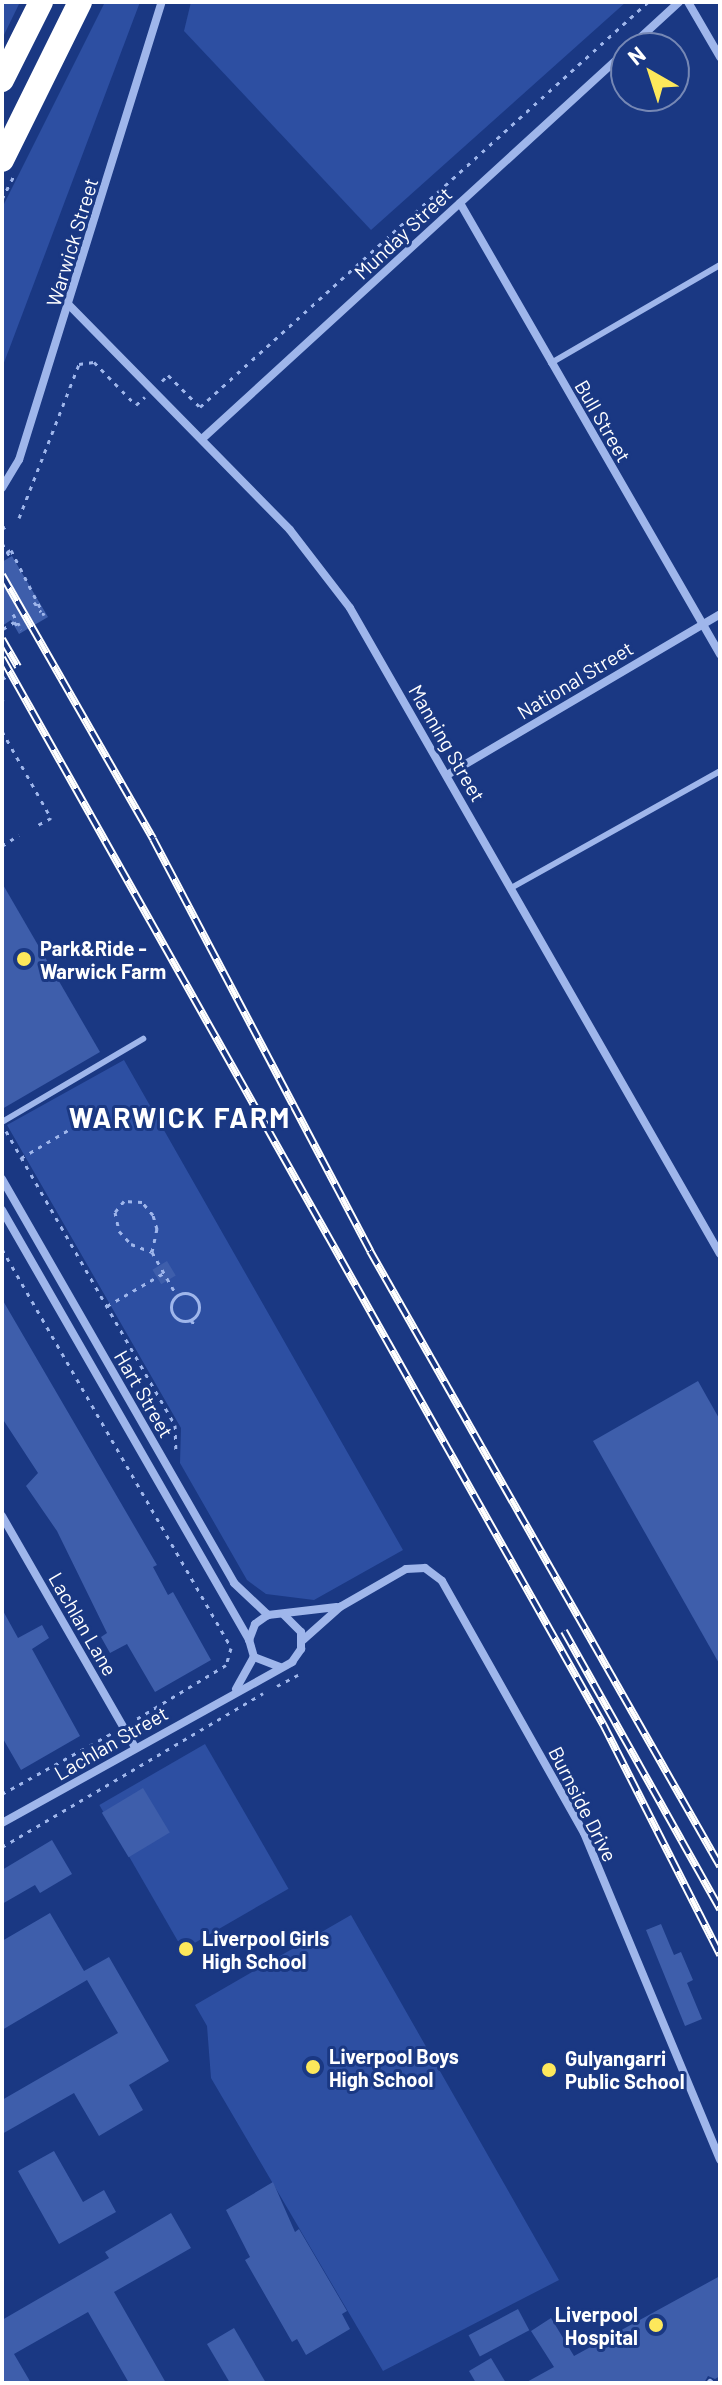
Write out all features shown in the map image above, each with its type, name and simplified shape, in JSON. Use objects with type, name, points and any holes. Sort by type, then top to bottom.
[{"type":"highway","points":[[2,80],[41,2]]},
{"type":"highway","points":[[2,160],[80,2]]},
{"type":"street","name":"Warwick Street","points":[[2,488],[19,460],[162,2]]},
{"type":"street","name":"Munday Street","points":[[646,32],[679,2]]},
{"type":"street","points":[[688,2],[720,57]]},
{"type":"street","name":"Munday Street","points":[[202,439],[610,65]]},
{"type":"street","name":"Bull Street","points":[[460,203],[720,654]]},
{"type":"street","name":"Manning Street","points":[[69,305],[202,439],[319,565],[447,775],[720,1254]]},
{"type":"street","name":"National Street","points":[[447,775],[720,614]]},
{"type":"street","name":"Hart Street","points":[[2,1179],[234,1583],[268,1615]]},
{"type":"street","name":"Hart Street","points":[[2,1210],[249,1640]]},
{"type":"street","name":"Lachlan Lane","points":[[2,1516],[135,1747]]},
{"type":"street","name":"Burnside Drive","points":[[303,1640],[340,1607],[416,1566],[442,1581],[584,1833],[720,2160]]},
{"type":"street","name":"Burnside Drive","points":[[284,1615],[340,1607]]},
{"type":"street","points":[[236,1690],[284,1666],[298,1656],[303,1640],[297,1625],[284,1615],[268,1615],[255,1624],[249,1640],[254,1657],[268,1666],[284,1666]]},
{"type":"street","points":[[236,1690],[254,1657]]},
{"type":"street","name":"Lachlan Street","points":[[2,1823],[236,1690]]},
{"type":"lane","points":[[551,363],[720,265]]},
{"type":"lane","points":[[511,888],[720,771]]},
{"type":"lane","points":[[4,1126],[143,1039]]},
{"type":"path","points":[[168,375],[200,407],[648,2]]},
{"type":"path","points":[[19,518],[79,364],[94,362],[136,405]]},
{"type":"path","points":[[2,543],[8,554],[11,550],[44,615],[34,602]]},
{"type":"path","points":[[3,629],[14,622],[21,629],[13,614]]},
{"type":"path","points":[[2,679],[8,676]]},
{"type":"path","points":[[2,731],[51,818],[36,826]]},
{"type":"path","points":[[2,846],[19,835]]},
{"type":"path","points":[[4,1126],[175,1425],[175,1460]]},
{"type":"path","points":[[21,1158],[72,1128]]},
{"type":"path","points":[[152,1252],[157,1229],[153,1215],[142,1202],[124,1201],[115,1212],[119,1231],[131,1244],[152,1252],[177,1296]]},
{"type":"path","points":[[2,1249],[233,1655]]},
{"type":"path","points":[[107,1306],[164,1273]]},
{"type":"path","points":[[191,1320],[198,1313],[197,1300],[186,1293],[177,1296],[171,1303],[174,1316],[191,1320],[196,1327]]},
{"type":"path","points":[[2,1847],[257,1699]]},
{"type":"shaded area","points":[[2,2],[20,2],[2,39]]},
{"type":"shaded area","points":[[105,2],[140,2],[2,368],[2,208]]},
{"type":"shaded area","points":[[191,2],[626,2],[371,230],[184,31]]},
{"type":"shaded area","points":[[124,1060],[403,1550],[314,1600],[266,1594],[247,1580],[180,1463],[181,1428],[7,1125]]},
{"type":"shaded area","points":[[205,1744],[288,1889],[183,1950],[99,1805]]},
{"type":"shaded area","points":[[351,1915],[559,2280],[383,2371],[211,2078],[207,2026],[195,2005]]},
{"type":"building","points":[[12,556],[48,617],[19,634],[11,620],[2,626],[2,562]]},
{"type":"building","name":"Park&Ride - Warwick Farm","points":[[2,883],[100,1052],[2,1109]]},
{"type":"building","points":[[167,1261],[176,1276],[161,1284],[152,1270]]},
{"type":"building","points":[[2,1299],[157,1565],[153,1567],[168,1595],[173,1592],[211,1660],[155,1692],[127,1644],[110,1653],[101,1637],[107,1633],[57,1531],[26,1486],[38,1473],[2,1418]]},
{"type":"building","points":[[698,1381],[720,1420],[720,1665],[593,1441]]},
{"type":"building","points":[[2,1609],[18,1638],[42,1625],[49,1638],[32,1649],[80,1736],[21,1770],[2,1737]]},
{"type":"building","points":[[143,1788],[170,1833],[129,1857],[102,1813]]},
{"type":"building","points":[[52,1840],[72,1874],[40,1893],[35,1885],[2,1904],[2,1870]]},
{"type":"building","points":[[50,1913],[84,1971],[109,1957],[169,2061],[129,2085],[143,2110],[99,2136],[74,2093],[2,2134],[2,2100],[118,2033],[87,1980],[2,2030],[2,1941]]},
{"type":"building","points":[[661,1924],[674,1955],[681,1952],[693,1980],[687,1983],[702,2019],[685,2026],[646,1930]]},
{"type":"building","points":[[54,2151],[83,2202],[104,2190],[116,2212],[59,2244],[18,2171]]},
{"type":"building","points":[[273,2182],[295,2232],[299,2229],[347,2311],[342,2314],[350,2329],[306,2355],[297,2339],[292,2342],[245,2260],[250,2257],[226,2210]]},
{"type":"building","points":[[171,2213],[191,2248],[114,2292],[166,2383],[129,2383],[88,2312],[14,2354],[31,2383],[2,2383],[2,2320],[109,2258],[105,2252]]},
{"type":"building","name":"Liverpool Hospital","points":[[720,2276],[720,2376],[715,2379],[708,2376],[704,2383],[525,2383],[554,2367],[531,2331],[551,2318],[574,2356]]},
{"type":"building","points":[[518,2309],[529,2330],[480,2356],[469,2335]]},
{"type":"building","points":[[234,2328],[266,2383],[230,2383],[207,2344]]},
{"type":"building","points":[[491,2358],[506,2383],[476,2383],[469,2371]]},
{"type":"railway","points":[[2,575],[153,839],[370,1251],[720,1866]]},
{"type":"railway","points":[[2,639],[18,667]]},
{"type":"railway","points":[[2,658],[603,1724],[720,1955]]},
{"type":"railway","points":[[564,1631],[720,1909]]},
{"type":"place","name":"Park&Ride - Warwick Farm","points":[[24,959]]},
{"type":"place","name":"Liverpool Girls High School","points":[[186,1949]]},
{"type":"place","name":"Liverpool Boys High School","points":[[313,2067]]},
{"type":"place","name":"Gulyangarri Public School","points":[[549,2070]]},
{"type":"place","name":"Liverpool Hospital","points":[[656,2325]]},
{"type":"district","name":"WARWICK FARM","points":[[180,1117]]}]
